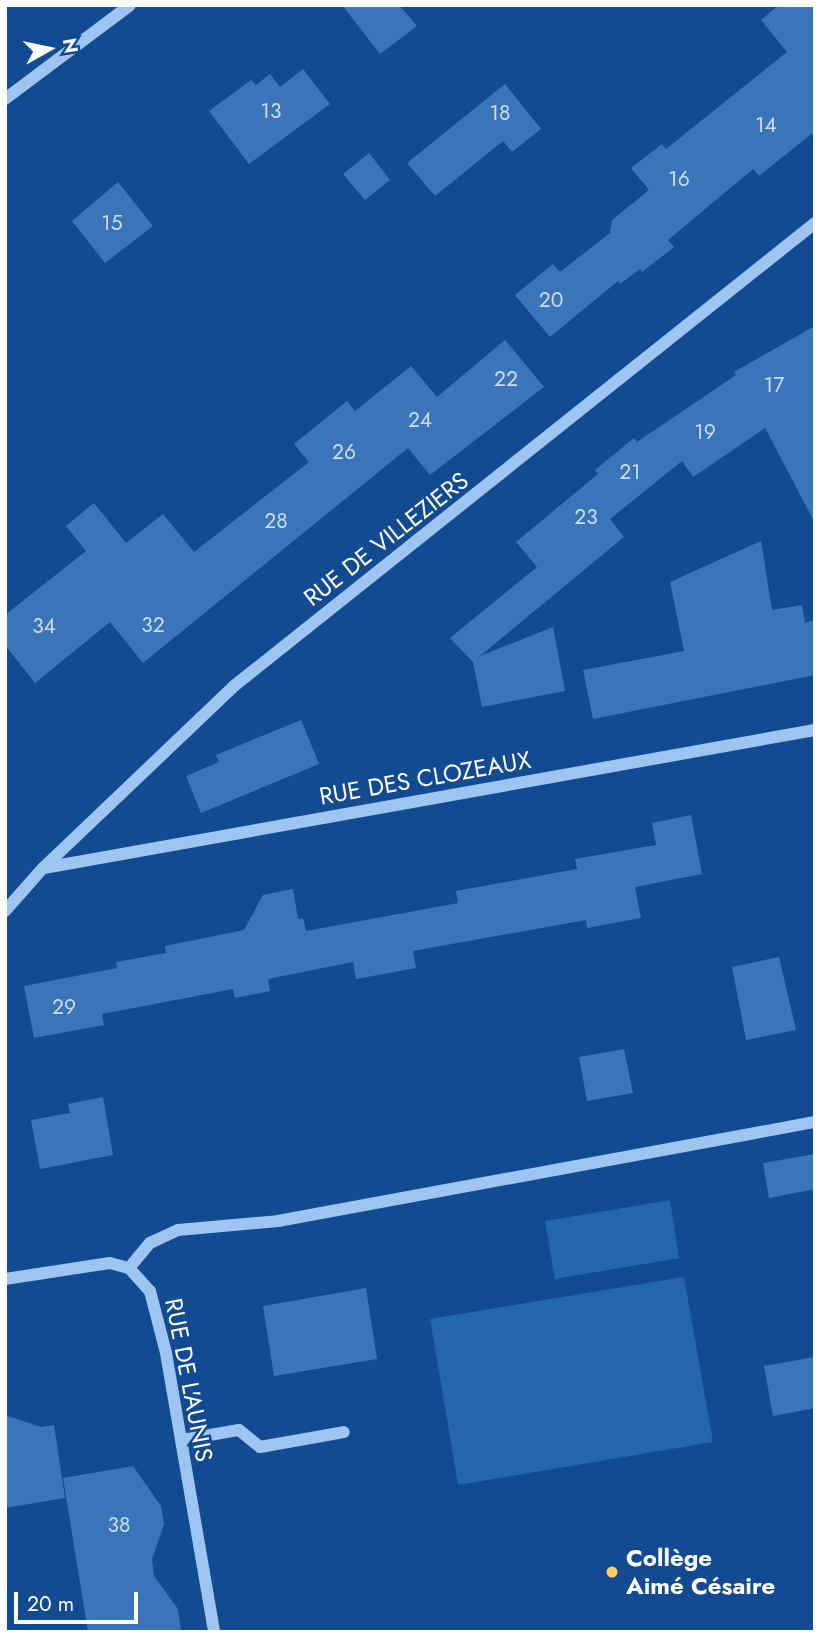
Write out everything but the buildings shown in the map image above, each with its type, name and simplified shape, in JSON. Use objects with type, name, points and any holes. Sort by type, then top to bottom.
[{"type":"street","points":[[5,99],[130,5]]},
{"type":"street","name":"RUE DE VILLEZIERS","points":[[5,911],[43,869],[234,686],[815,223]]},
{"type":"street","name":"RUE DES CLOZEAUX","points":[[43,869],[815,730]]},
{"type":"street","points":[[5,1279],[110,1263],[128,1268],[150,1243],[178,1230],[278,1221],[815,1122]]},
{"type":"street","name":"RUE DE L'AUNIS","points":[[128,1268],[150,1291],[166,1353],[215,1632]]},
{"type":"street","points":[[181,1440],[239,1430],[260,1447],[344,1432]]},
{"type":"shaded area","points":[[670,1200],[679,1258],[555,1279],[545,1221]]},
{"type":"shaded area","points":[[684,1277],[713,1442],[458,1485],[430,1319]]},
{"type":"place","name":"Collège Aimé Césaire","points":[[612,1572]]}]
